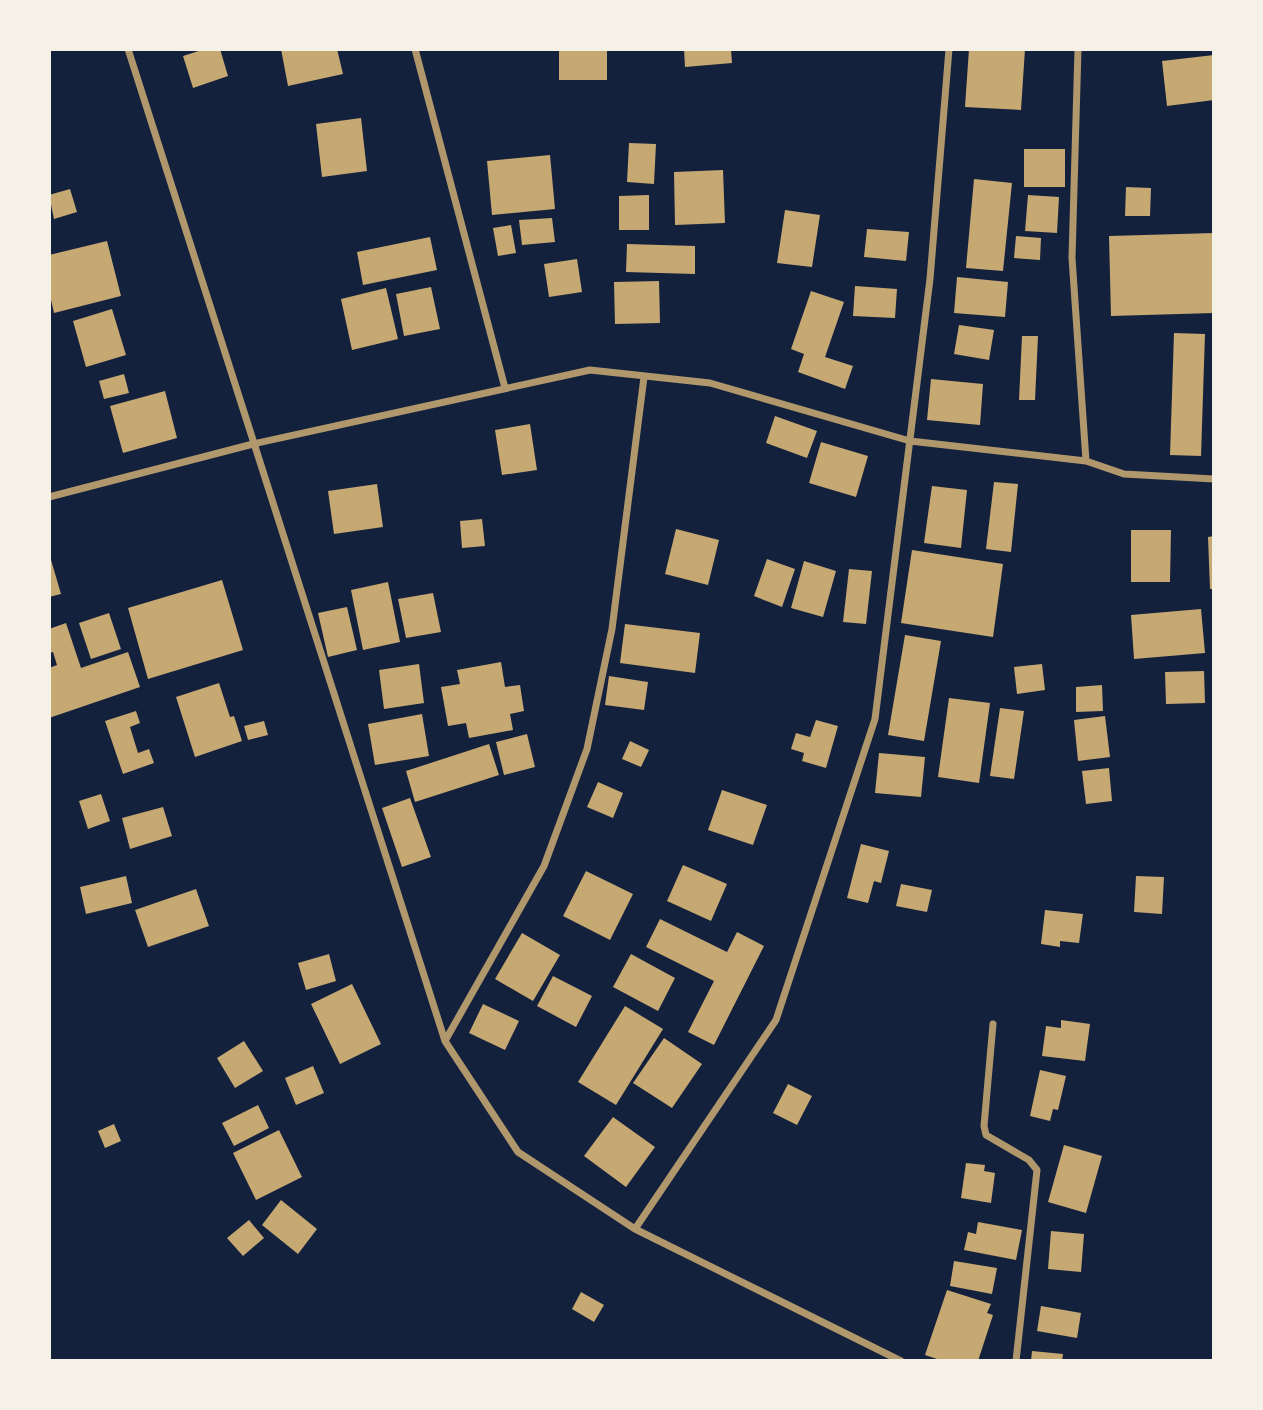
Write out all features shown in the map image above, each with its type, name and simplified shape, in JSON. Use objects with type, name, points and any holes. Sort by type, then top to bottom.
[{"type":"street","points":[[128,49],[445,1041],[518,1153],[635,1229],[901,1361]]},
{"type":"street","points":[[415,49],[505,388]]},
{"type":"street","points":[[635,1229],[776,1020],[875,719],[930,279],[948,49]]},
{"type":"street","points":[[1078,49],[1072,258],[1086,461]]},
{"type":"street","points":[[49,497],[254,444],[590,370],[710,383],[910,441],[1086,461],[1124,474],[1214,479]]},
{"type":"street","points":[[445,1041],[544,866],[587,749],[612,629],[644,377]]},
{"type":"street","points":[[993,1024],[984,1126],[986,1135],[1029,1160],[1037,1170],[1016,1361]]},
{"type":"building","points":[[205,49],[220,49],[228,76],[193,88],[183,56]]},
{"type":"building","points":[[281,49],[337,49],[343,74],[288,86]]},
{"type":"building","points":[[559,49],[607,49],[607,80],[559,80]]},
{"type":"building","points":[[684,49],[731,49],[732,63],[685,67]]},
{"type":"building","points":[[969,49],[1025,49],[1021,110],[965,107]]},
{"type":"building","points":[[1214,55],[1214,100],[1167,106],[1162,61]]},
{"type":"building","points":[[361,118],[367,171],[322,177],[316,124]]},
{"type":"building","points":[[629,143],[656,144],[654,184],[627,182]]},
{"type":"building","points":[[1024,149],[1065,149],[1065,187],[1024,187]]},
{"type":"building","points":[[550,155],[555,209],[492,215],[487,161]]},
{"type":"building","points":[[723,170],[725,223],[675,225],[674,172]]},
{"type":"building","points":[[974,179],[1012,183],[1003,271],[966,268]]},
{"type":"building","points":[[1126,187],[1151,188],[1150,216],[1125,216]]},
{"type":"building","points":[[70,189],[77,212],[54,219],[49,195]]},
{"type":"building","points":[[649,195],[649,230],[619,230],[619,196]]},
{"type":"building","points":[[1028,195],[1059,197],[1057,233],[1025,231]]},
{"type":"building","points":[[785,210],[820,215],[812,267],[777,263]]},
{"type":"building","points":[[552,218],[555,242],[522,245],[519,220]]},
{"type":"building","points":[[511,225],[516,253],[498,256],[493,228]]},
{"type":"building","points":[[867,229],[909,232],[906,261],[864,257]]},
{"type":"building","points":[[1214,233],[1214,313],[1111,316],[1109,236]]},
{"type":"building","points":[[1016,236],[1041,238],[1040,260],[1014,258]]},
{"type":"building","points":[[430,237],[437,270],[363,285],[357,252]]},
{"type":"building","points":[[107,241],[121,296],[54,313],[49,291],[49,255]]},
{"type":"building","points":[[627,244],[695,246],[695,274],[626,272]]},
{"type":"building","points":[[577,259],[582,292],[549,297],[544,264]]},
{"type":"building","points":[[957,277],[1008,282],[1005,317],[954,313]]},
{"type":"building","points":[[659,281],[660,323],[615,324],[614,282]]},
{"type":"building","points":[[855,286],[897,289],[895,318],[853,316]]},
{"type":"building","points":[[431,287],[440,329],[404,336],[396,294]]},
{"type":"building","points":[[386,288],[398,339],[352,350],[341,299]]},
{"type":"building","points":[[811,291],[844,302],[825,357],[853,366],[845,389],[798,372],[804,354],[791,349]]},
{"type":"building","points":[[112,309],[126,355],[86,367],[73,321]]},
{"type":"building","points":[[959,325],[994,330],[989,360],[954,354]]},
{"type":"building","points":[[1174,333],[1205,334],[1201,456],[1170,455]]},
{"type":"building","points":[[1022,336],[1038,336],[1035,400],[1019,400]]},
{"type":"building","points":[[124,374],[129,393],[104,399],[99,381]]},
{"type":"building","points":[[931,379],[983,384],[980,425],[927,420]]},
{"type":"building","points":[[165,391],[177,438],[123,453],[110,406]]},
{"type":"building","points":[[775,416],[817,431],[807,458],[766,443]]},
{"type":"building","points":[[530,424],[537,470],[502,475],[495,430]]},
{"type":"building","points":[[821,442],[868,456],[856,497],[809,483]]},
{"type":"building","points":[[994,482],[1018,484],[1011,552],[986,549]]},
{"type":"building","points":[[377,484],[383,527],[334,534],[328,491]]},
{"type":"building","points":[[932,486],[967,490],[961,548],[924,543]]},
{"type":"building","points":[[482,519],[485,546],[462,548],[460,521]]},
{"type":"building","points":[[676,529],[719,540],[708,585],[665,574]]},
{"type":"building","points":[[1131,530],[1171,530],[1170,582],[1131,582]]},
{"type":"building","points":[[1214,536],[1214,589],[1210,589],[1208,537]]},
{"type":"building","points":[[912,550],[1003,564],[993,637],[901,623]]},
{"type":"building","points":[[49,553],[61,594],[49,597]]},
{"type":"building","points":[[767,559],[795,569],[782,607],[754,596]]},
{"type":"building","points":[[804,561],[836,571],[823,617],[791,608]]},
{"type":"building","points":[[849,569],[872,571],[866,624],[843,622]]},
{"type":"building","points":[[222,580],[243,650],[148,679],[128,608]]},
{"type":"building","points":[[388,582],[400,642],[363,650],[351,590]]},
{"type":"building","points":[[433,593],[441,632],[406,638],[398,599]]},
{"type":"building","points":[[347,607],[357,650],[328,657],[318,613]]},
{"type":"building","points":[[1201,609],[1205,653],[1134,659],[1131,615]]},
{"type":"building","points":[[109,613],[121,649],[91,659],[79,623]]},
{"type":"building","points":[[66,623],[81,668],[128,652],[140,687],[49,718],[49,668],[57,665],[53,652],[49,653],[49,629]]},
{"type":"building","points":[[625,624],[700,633],[695,673],[620,663]]},
{"type":"building","points":[[905,635],[941,641],[924,741],[888,735]]},
{"type":"building","points":[[501,662],[505,687],[520,685],[524,711],[510,714],[513,730],[469,738],[466,723],[448,726],[441,687],[460,684],[457,670]]},
{"type":"building","points":[[419,664],[424,703],[384,709],[379,670]]},
{"type":"building","points":[[1042,664],[1045,690],[1017,694],[1014,667]]},
{"type":"building","points":[[1204,671],[1205,703],[1166,704],[1165,672]]},
{"type":"building","points":[[609,676],[648,682],[644,710],[605,705]]},
{"type":"building","points":[[219,683],[230,717],[234,716],[242,741],[195,757],[176,697]]},
{"type":"building","points":[[1102,685],[1103,711],[1076,712],[1076,687]]},
{"type":"building","points":[[949,698],[990,703],[979,783],[938,777]]},
{"type":"building","points":[[1000,708],[1024,711],[1014,779],[990,776]]},
{"type":"building","points":[[136,711],[140,723],[130,727],[138,753],[149,749],[154,763],[123,774],[105,721]]},
{"type":"building","points":[[422,714],[429,756],[375,765],[368,724]]},
{"type":"building","points":[[1105,716],[1110,757],[1078,761],[1074,720]]},
{"type":"building","points":[[816,720],[838,726],[826,768],[802,761],[804,753],[791,749],[796,733],[810,737]]},
{"type":"building","points":[[264,721],[268,735],[248,740],[244,726]]},
{"type":"building","points":[[527,734],[535,767],[504,775],[496,742]]},
{"type":"building","points":[[630,741],[649,750],[641,767],[622,759]]},
{"type":"building","points":[[489,744],[499,775],[415,802],[406,771]]},
{"type":"building","points":[[879,753],[925,757],[921,797],[875,793]]},
{"type":"building","points":[[1109,768],[1112,801],[1086,804],[1082,771]]},
{"type":"building","points":[[598,782],[623,793],[613,818],[587,807]]},
{"type":"building","points":[[722,790],[767,805],[753,845],[708,830]]},
{"type":"building","points":[[101,794],[110,821],[88,829],[79,801]]},
{"type":"building","points":[[410,798],[431,857],[402,867],[382,808]]},
{"type":"building","points":[[163,807],[172,836],[130,849],[122,818]]},
{"type":"building","points":[[861,844],[889,851],[881,883],[874,881],[868,903],[847,898]]},
{"type":"building","points":[[683,865],[727,884],[711,921],[667,901]]},
{"type":"building","points":[[586,871],[633,894],[610,940],[563,916]]},
{"type":"building","points":[[126,876],[132,903],[86,914],[80,887]]},
{"type":"building","points":[[1136,876],[1164,877],[1162,914],[1134,912]]},
{"type":"building","points":[[901,884],[932,890],[927,912],[896,906]]},
{"type":"building","points":[[196,889],[209,926],[148,947],[135,910]]},
{"type":"building","points":[[1045,910],[1083,914],[1079,943],[1060,941],[1060,947],[1041,944]]},
{"type":"building","points":[[660,919],[727,952],[737,932],[764,946],[714,1045],[688,1032],[714,981],[646,947]]},
{"type":"building","points":[[522,933],[560,955],[533,1001],[495,979]]},
{"type":"building","points":[[329,954],[336,981],[306,990],[298,963]]},
{"type":"building","points":[[631,954],[675,978],[658,1011],[613,987]]},
{"type":"building","points":[[553,976],[592,996],[576,1027],[537,1006]]},
{"type":"building","points":[[352,984],[381,1044],[340,1064],[311,1004]]},
{"type":"building","points":[[483,1004],[519,1021],[505,1050],[469,1033]]},
{"type":"building","points":[[625,1006],[663,1029],[616,1105],[578,1082]]},
{"type":"building","points":[[1061,1020],[1090,1024],[1085,1061],[1042,1056],[1046,1026],[1061,1028]]},
{"type":"building","points":[[664,1038],[702,1064],[672,1108],[633,1083]]},
{"type":"building","points":[[244,1041],[263,1071],[235,1088],[217,1058]]},
{"type":"building","points":[[313,1066],[324,1093],[296,1105],[285,1078]]},
{"type":"building","points":[[1040,1070],[1066,1076],[1058,1110],[1053,1109],[1050,1121],[1030,1116]]},
{"type":"building","points":[[788,1084],[812,1096],[797,1125],[773,1113]]},
{"type":"building","points":[[258,1105],[269,1128],[234,1146],[222,1123]]},
{"type":"building","points":[[613,1117],[655,1147],[626,1187],[584,1156]]},
{"type":"building","points":[[114,1124],[121,1141],[105,1148],[98,1131]]},
{"type":"building","points":[[279,1130],[302,1177],[256,1200],[233,1153]]},
{"type":"building","points":[[1064,1145],[1102,1156],[1086,1213],[1048,1202]]},
{"type":"building","points":[[966,1163],[985,1165],[984,1171],[995,1173],[991,1203],[961,1198]]},
{"type":"building","points":[[281,1200],[317,1229],[298,1254],[262,1225]]},
{"type":"building","points":[[249,1220],[264,1238],[243,1256],[227,1238]]},
{"type":"building","points":[[978,1222],[1022,1230],[1016,1260],[964,1250],[968,1232],[976,1234]]},
{"type":"building","points":[[1051,1231],[1084,1234],[1081,1272],[1048,1269]]},
{"type":"building","points":[[954,1261],[997,1268],[992,1294],[950,1286]]},
{"type":"building","points":[[947,1290],[991,1304],[987,1313],[993,1315],[978,1361],[943,1361],[925,1355]]},
{"type":"building","points":[[581,1292],[604,1305],[594,1322],[572,1309]]},
{"type":"building","points":[[1041,1306],[1081,1313],[1077,1338],[1037,1331]]},
{"type":"building","points":[[1032,1351],[1063,1354],[1062,1361],[1031,1361]]}]
